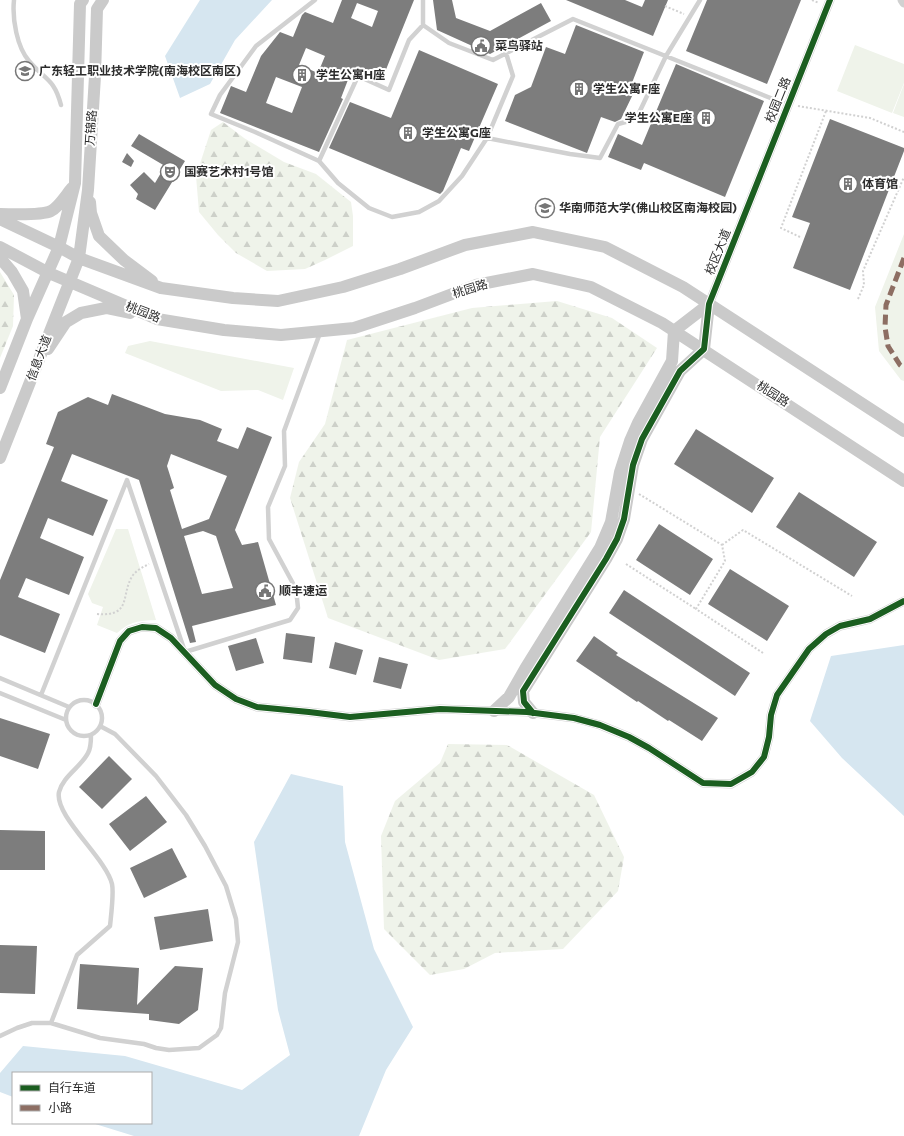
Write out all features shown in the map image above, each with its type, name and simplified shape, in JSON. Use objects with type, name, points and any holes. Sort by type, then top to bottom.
[{"type":"main road","name":"万锦路","points":[[59,247],[75,184],[80,4],[83,0]]},
{"type":"main road","name":"万锦路","points":[[79,258],[88,190],[95,76],[96,9],[103,0]]},
{"type":"main road","points":[[0,214],[30,214],[51,211],[62,201],[75,184]]},
{"type":"main road","points":[[88,190],[91,212],[99,236],[124,260],[161,288]]},
{"type":"main road","points":[[0,219],[79,258],[161,288],[233,298],[278,301],[343,288],[400,269],[465,244],[533,232],[605,247],[683,287],[904,431]]},
{"type":"main road","name":"桃园路","points":[[0,247],[69,282],[157,319],[224,330],[281,335],[354,328],[476,285],[533,274],[591,287],[662,323],[704,349],[904,481]]},
{"type":"main road","name":"信息大道","points":[[0,388],[27,319],[59,247]]},
{"type":"main road","points":[[0,258],[12,272],[23,290],[27,319]]},
{"type":"main road","name":"信息大道","points":[[0,458],[79,258]]},
{"type":"main road","points":[[494,711],[509,697],[600,548],[611,522],[620,472],[630,441],[638,423],[672,361],[674,331],[709,304]]},
{"type":"main road","points":[[533,713],[524,702],[523,691],[617,539],[624,519],[633,465],[642,439],[680,370],[704,349],[709,304]]},
{"type":"main road","points":[[34,372],[66,322],[81,313],[106,308],[157,319]]},
{"type":"street","name":"校园二路","points":[[747,208],[830,2]]},
{"type":"street","name":"校区大道","points":[[709,304],[747,208]]},
{"type":"street","points":[[96,704],[120,641],[129,631],[142,627],[156,628],[171,638],[215,684],[236,699],[257,707],[350,717],[440,709],[533,713],[574,718],[600,725],[629,737],[649,748],[703,783],[731,784],[752,772],[764,758],[769,737],[771,715],[777,695],[809,649],[826,634],[840,626],[870,619],[904,601]]},
{"type":"lane","points":[[14,0],[15,26],[18,43],[29,61],[52,83],[58,92],[61,105]]},
{"type":"lane","points":[[315,0],[256,46],[220,95],[211,114],[319,161],[338,183],[369,208],[392,217],[419,212],[439,201],[462,176],[486,138],[513,76],[506,53]]},
{"type":"lane","points":[[319,161],[358,76],[389,90],[409,40],[423,25],[423,0]]},
{"type":"lane","points":[[486,138],[570,154],[600,158],[618,124],[633,120],[638,115],[666,56],[700,0]]},
{"type":"lane","points":[[423,25],[449,43],[493,60],[573,19],[788,105]]},
{"type":"lane","points":[[41,695],[127,480],[185,652],[290,620],[298,608],[296,589],[269,539],[268,507],[285,466],[284,431],[321,331]]},
{"type":"lane","points":[[0,678],[69,707]]},
{"type":"lane","points":[[0,693],[66,720]]},
{"type":"lane","points":[[79,700],[85,700],[96,704],[100,708],[102,714],[102,720],[97,731],[91,735],[79,736],[69,729],[66,720],[66,712],[69,707],[79,700]]},
{"type":"lane","points":[[0,1036],[32,1023],[51,1023],[100,1038],[144,1044],[169,1050],[199,1048],[217,1035],[221,1028],[225,993],[238,942],[236,919],[226,886],[193,827],[156,776],[115,734],[100,726]]},
{"type":"lane","points":[[51,1023],[77,955],[110,926],[113,885],[107,871],[66,816],[60,803],[59,792],[65,781],[89,752],[91,735]]},
{"type":"path","points":[[665,6],[690,17]]},
{"type":"path","points":[[788,105],[870,118],[904,132]]},
{"type":"path","points":[[800,237],[781,228],[826,111]]},
{"type":"path","points":[[858,299],[864,284],[863,271],[904,176]]},
{"type":"path","points":[[629,488],[722,545],[725,561],[696,609]]},
{"type":"path","points":[[722,545],[743,530],[852,596]]},
{"type":"path","points":[[97,614],[105,615],[120,610],[134,573],[140,568],[154,562]]},
{"type":"path","points":[[626,564],[763,653]]},
{"type":"green space","points":[[855,45],[904,64],[904,83],[892,113],[837,91]]},
{"type":"green space","points":[[904,84],[904,117],[893,113]]},
{"type":"green space","points":[[223,122],[244,138],[284,162],[316,174],[351,202],[353,216],[353,246],[305,269],[267,271],[236,253],[218,235],[199,212],[196,176],[211,130]]},
{"type":"green space","points":[[904,234],[904,381],[901,380],[879,351],[875,307]]},
{"type":"green space","points":[[0,272],[14,295],[13,326],[0,358]]},
{"type":"green space","points":[[557,301],[612,318],[657,348],[600,437],[591,532],[505,649],[439,660],[328,618],[290,498],[299,462],[325,424],[347,340],[472,308]]},
{"type":"green space","points":[[150,341],[294,368],[283,400],[258,390],[221,391],[125,353],[128,346]]},
{"type":"green space","points":[[116,529],[128,529],[156,620],[135,622],[126,626],[117,633],[97,625],[103,607],[92,603],[88,594]]},
{"type":"green space","points":[[448,744],[507,745],[594,795],[624,857],[618,891],[563,949],[495,953],[464,969],[430,975],[384,929],[381,836],[395,801],[440,763]]},
{"type":"shaded area","points":[[200,0],[272,0],[235,40],[210,84],[180,98],[165,56]]},
{"type":"shaded area","points":[[904,645],[904,816],[842,758],[810,721],[831,656]]},
{"type":"shaded area","points":[[291,774],[343,786],[345,842],[374,949],[413,1027],[386,1070],[359,1136],[134,1136],[95,1124],[152,1124],[152,1072],[12,1072],[12,1097],[0,1092],[0,1073],[23,1046],[125,1056],[242,1090],[290,1055],[278,1010],[254,842]]},
{"type":"building","name":"学生公寓H座","points":[[342,0],[414,0],[381,82],[360,73],[351,72],[341,98],[343,99],[319,152],[220,113],[231,86],[246,92],[261,56],[280,32],[293,37],[302,15],[305,12],[333,23]],"holes":[[[357,3],[378,11],[372,27],[351,18]],[[306,48],[325,56],[318,73],[299,65]],[[276,77],[302,87],[292,113],[266,103]]]},
{"type":"building","points":[[433,0],[452,0],[456,18],[490,31],[541,3],[551,21],[490,54],[437,30]]},
{"type":"building","points":[[566,0],[625,0],[642,7],[645,0],[668,0],[653,36]]},
{"type":"building","points":[[707,0],[801,0],[767,84],[686,51]]},
{"type":"building","name":"学生公寓F座","points":[[576,25],[644,52],[630,88],[635,90],[621,119],[615,122],[601,117],[587,153],[505,121],[515,95],[531,87],[546,47],[565,54]]},
{"type":"building","name":"学生公寓G座","points":[[419,50],[498,84],[469,151],[461,148],[443,191],[440,194],[329,148],[350,102],[391,118]]},
{"type":"building","name":"学生公寓E座","points":[[676,64],[764,101],[725,197],[644,163],[641,170],[608,157],[618,134],[642,145]]},
{"type":"building","name":"体育馆","points":[[830,119],[904,148],[850,290],[793,268],[810,223],[792,217]]},
{"type":"building","name":"国赛艺术村1号馆","points":[[139,134],[185,161],[155,210],[136,199],[138,194],[130,185],[144,172],[155,183],[165,166],[131,146]]},
{"type":"building","points":[[127,153],[134,161],[131,167],[122,162]]},
{"type":"building","points":[[112,394],[165,414],[200,420],[222,429],[217,441],[238,449],[247,427],[272,437],[235,530],[242,545],[258,542],[276,605],[192,626],[196,642],[190,643],[139,480],[72,454],[61,481],[108,500],[93,536],[48,518],[40,538],[84,557],[69,595],[26,578],[18,597],[60,614],[45,653],[0,635],[0,580],[54,447],[46,444],[58,412],[88,397],[108,405]],"holes":[[[171,454],[227,476],[209,519],[182,529],[170,490],[174,488],[167,466]],[[203,531],[216,536],[233,588],[202,594],[184,536]]]},
{"type":"building","points":[[696,429],[774,478],[752,513],[674,464]]},
{"type":"building","points":[[799,492],[877,542],[854,577],[776,527]]},
{"type":"building","points":[[659,524],[713,559],[690,595],[636,560]]},
{"type":"building","points":[[730,569],[789,606],[767,641],[708,604]]},
{"type":"building","points":[[624,590],[750,673],[735,696],[609,613]]},
{"type":"building","points":[[286,633],[315,637],[312,663],[283,659]]},
{"type":"building","points":[[594,636],[618,653],[616,655],[718,718],[702,741],[638,701],[637,702],[576,661]]},
{"type":"building","points":[[256,638],[264,663],[236,671],[228,646]]},
{"type":"building","points":[[335,642],[363,650],[356,675],[329,668]]},
{"type":"building","points":[[379,657],[408,664],[401,689],[373,682]]},
{"type":"building","points":[[0,718],[50,734],[38,769],[0,756]]},
{"type":"building","points":[[109,756],[132,779],[102,809],[79,787]]},
{"type":"building","points":[[146,796],[167,822],[130,851],[109,824]]},
{"type":"building","points":[[0,830],[45,831],[45,870],[0,870]]},
{"type":"building","points":[[172,848],[187,877],[144,898],[130,868]]},
{"type":"building","points":[[208,909],[213,941],[160,950],[154,917]]},
{"type":"building","points":[[0,945],[37,946],[35,994],[0,993]]},
{"type":"building","points":[[80,964],[139,968],[137,1005],[175,966],[203,968],[198,1010],[179,1024],[149,1020],[149,1014],[77,1009]]},
{"type":"marked path","points":[[904,258],[886,305],[885,327],[888,346],[900,365],[904,368]]},
{"type":"cycle path","points":[[533,713],[524,702],[523,691],[617,539],[624,519],[633,465],[642,439],[680,371],[704,349],[709,304],[830,0]]},
{"type":"cycle path","points":[[96,704],[120,641],[129,631],[142,627],[156,628],[171,638],[215,685],[236,699],[257,707],[350,717],[440,709],[527,712],[574,718],[600,725],[629,737],[649,748],[703,783],[731,784],[752,772],[764,757],[769,737],[771,715],[777,695],[809,649],[826,634],[840,626],[870,619],[904,601]]},
{"type":"place","name":"菜鸟驿站","points":[[481,46]]},
{"type":"place","name":"广东轻工职业技术学院(南海校区南区)","points":[[25,71]]},
{"type":"place","name":"学生公寓H座","points":[[302,75]]},
{"type":"place","name":"学生公寓F座","points":[[579,89]]},
{"type":"place","name":"学生公寓E座","points":[[706,118]]},
{"type":"place","name":"学生公寓G座","points":[[408,133]]},
{"type":"place","name":"国赛艺术村1号馆","points":[[170,172]]},
{"type":"place","name":"体育馆","points":[[848,184]]},
{"type":"place","name":"华南师范大学(佛山校区南海校园)","points":[[545,208]]},
{"type":"place","name":"顺丰速运","points":[[265,591]]}]
